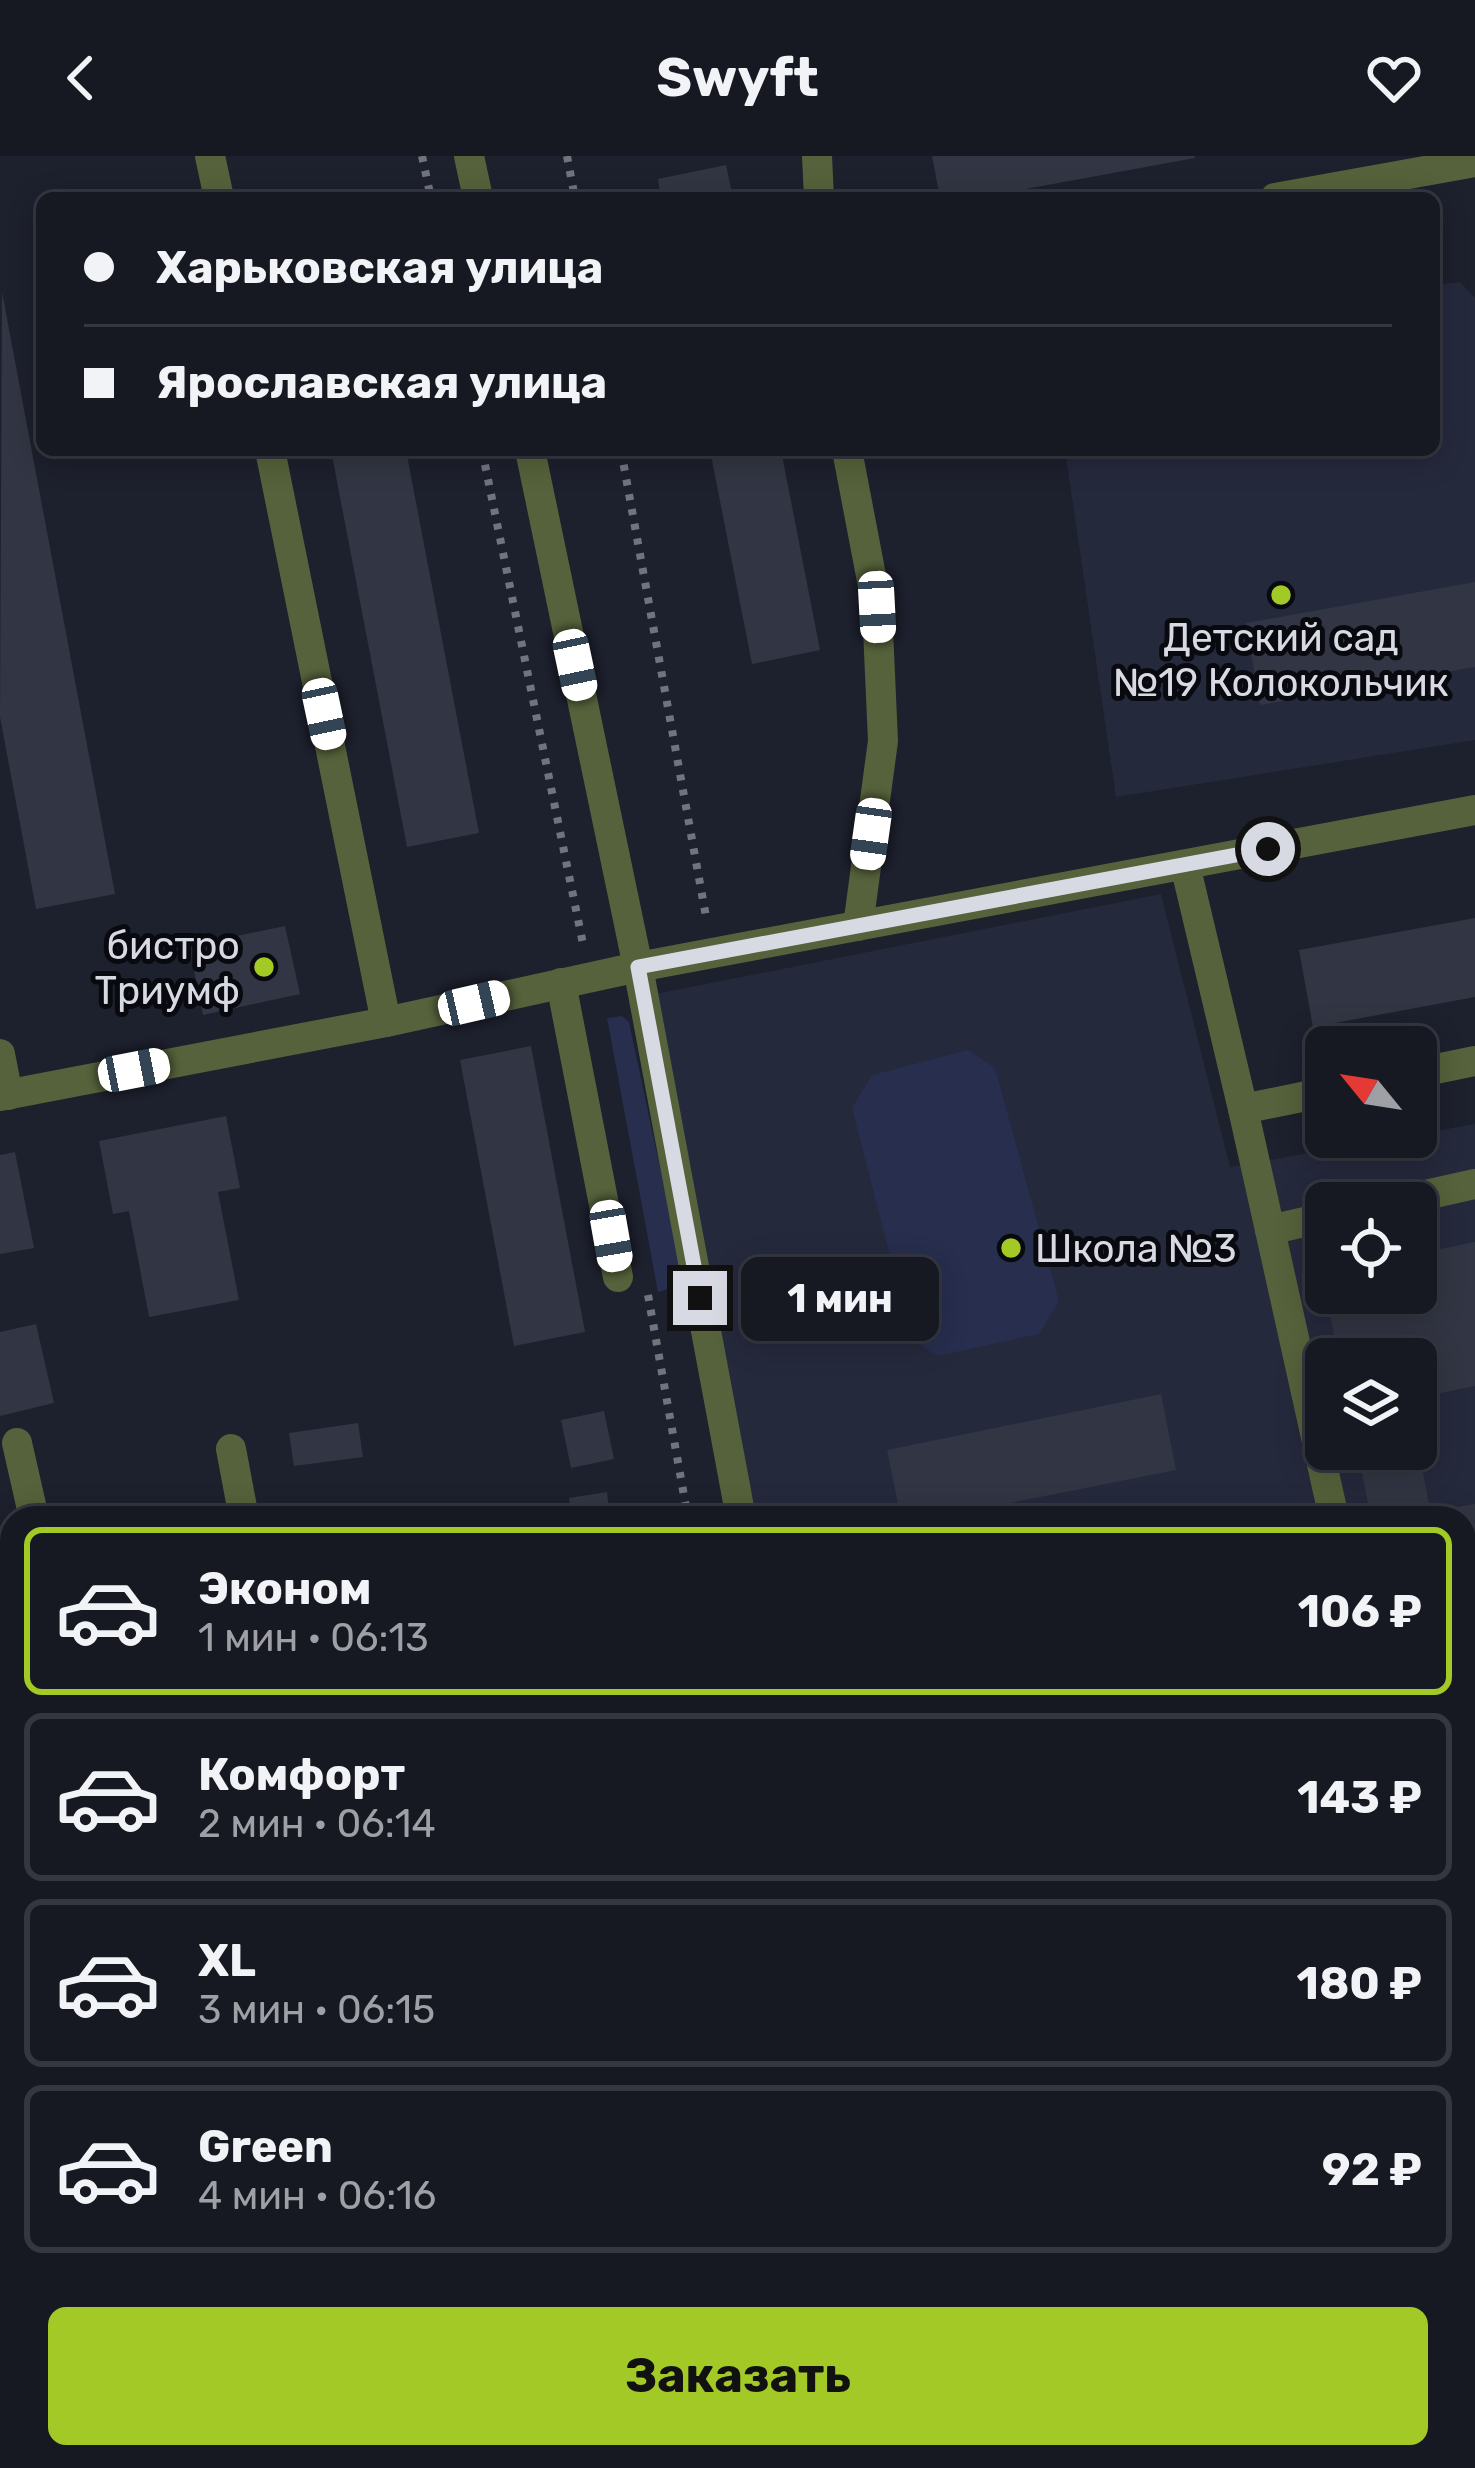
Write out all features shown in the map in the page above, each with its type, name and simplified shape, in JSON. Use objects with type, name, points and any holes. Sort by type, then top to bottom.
[{"type":"street","points":[[210,156],[218,192]]},
{"type":"street","points":[[469,156],[477,192]]},
{"type":"street","points":[[818,156],[819,192]]},
{"type":"street","points":[[1309,192],[1475,162]]},
{"type":"street","points":[[271,456],[386,1022]]},
{"type":"street","points":[[531,456],[638,967],[739,1506]]},
{"type":"street","points":[[848,456],[877,607],[883,741],[858,926]]},
{"type":"street","points":[[0,1054],[4,1095],[386,1022],[638,967],[1475,810]]},
{"type":"street","points":[[1185,865],[1331,1506]]},
{"type":"street","points":[[561,983],[618,1277]]},
{"type":"street","points":[[1437,1069],[1475,1061]]},
{"type":"street","points":[[1243,1108],[1305,1096]]},
{"type":"street","points":[[1437,1192],[1475,1184]]},
{"type":"street","points":[[1270,1230],[1305,1222]]},
{"type":"street","points":[[16,1443],[31,1506]]},
{"type":"street","points":[[231,1449],[242,1506]]},
{"type":"path","points":[[422,156],[430,192]]},
{"type":"path","points":[[567,156],[574,192]]},
{"type":"path","points":[[622,456],[713,954]]},
{"type":"shaded area","name":"Детский сад №19 Колокольчик","points":[[1460,282],[1475,298],[1475,740],[1116,797],[1066,456],[1440,456],[1440,284]]},
{"type":"shaded area","name":"Школа №3","points":[[1161,894],[1230,1167],[1305,1154],[1305,1158],[1437,1158],[1437,1131],[1475,1124],[1475,1506],[754,1506],[640,997]]},
{"type":"shaded area","points":[[622,1016],[629,1022],[683,1276],[679,1286],[658,1292],[607,1018]]},
{"type":"shaded area","points":[[968,1050],[995,1068],[1059,1301],[1039,1334],[937,1356],[911,1338],[852,1108],[872,1075]]},
{"type":"building","points":[[932,156],[1195,156],[1010,192],[939,192]]},
{"type":"building","points":[[726,165],[732,192],[660,192],[658,179]]},
{"type":"building","points":[[2,292],[115,894],[36,909],[0,717]]},
{"type":"building","points":[[332,456],[407,456],[479,833],[407,847]]},
{"type":"building","points":[[711,456],[782,456],[820,650],[752,664]]},
{"type":"building","points":[[1475,582],[1475,667],[1260,705],[1246,623]]},
{"type":"building","points":[[1475,918],[1475,997],[1313,1026],[1299,950]]},
{"type":"building","points":[[285,926],[300,994],[203,1015],[189,946]]},
{"type":"building","points":[[531,1046],[585,1332],[514,1346],[460,1060]]},
{"type":"building","points":[[226,1116],[240,1188],[218,1192],[239,1300],[149,1317],[129,1211],[113,1214],[99,1141]]},
{"type":"building","points":[[15,1152],[34,1248],[0,1254],[0,1155]]},
{"type":"building","points":[[1475,1242],[1475,1386],[1437,1394],[1437,1338],[1335,1338],[1330,1314],[1437,1314],[1437,1250]]},
{"type":"building","points":[[36,1324],[54,1403],[0,1416],[0,1332]]},
{"type":"building","points":[[1161,1394],[1176,1470],[1000,1506],[899,1506],[887,1450]]},
{"type":"building","points":[[604,1411],[614,1459],[571,1468],[561,1420]]},
{"type":"building","points":[[358,1423],[363,1457],[294,1466],[289,1433]]},
{"type":"building","points":[[1361,1470],[1422,1470],[1430,1506],[1369,1506]]},
{"type":"building","points":[[607,1492],[609,1506],[570,1506],[569,1498]]},
{"type":"place","name":"Детский сад №19 Колокольчик","points":[[1281,595]]},
{"type":"place","name":"бистро Триумф","points":[[264,967]]},
{"type":"place","name":"Школа №3","points":[[1011,1248]]},
{"type":"route","points":[[700,1298],[638,967],[1268,849]]}]
